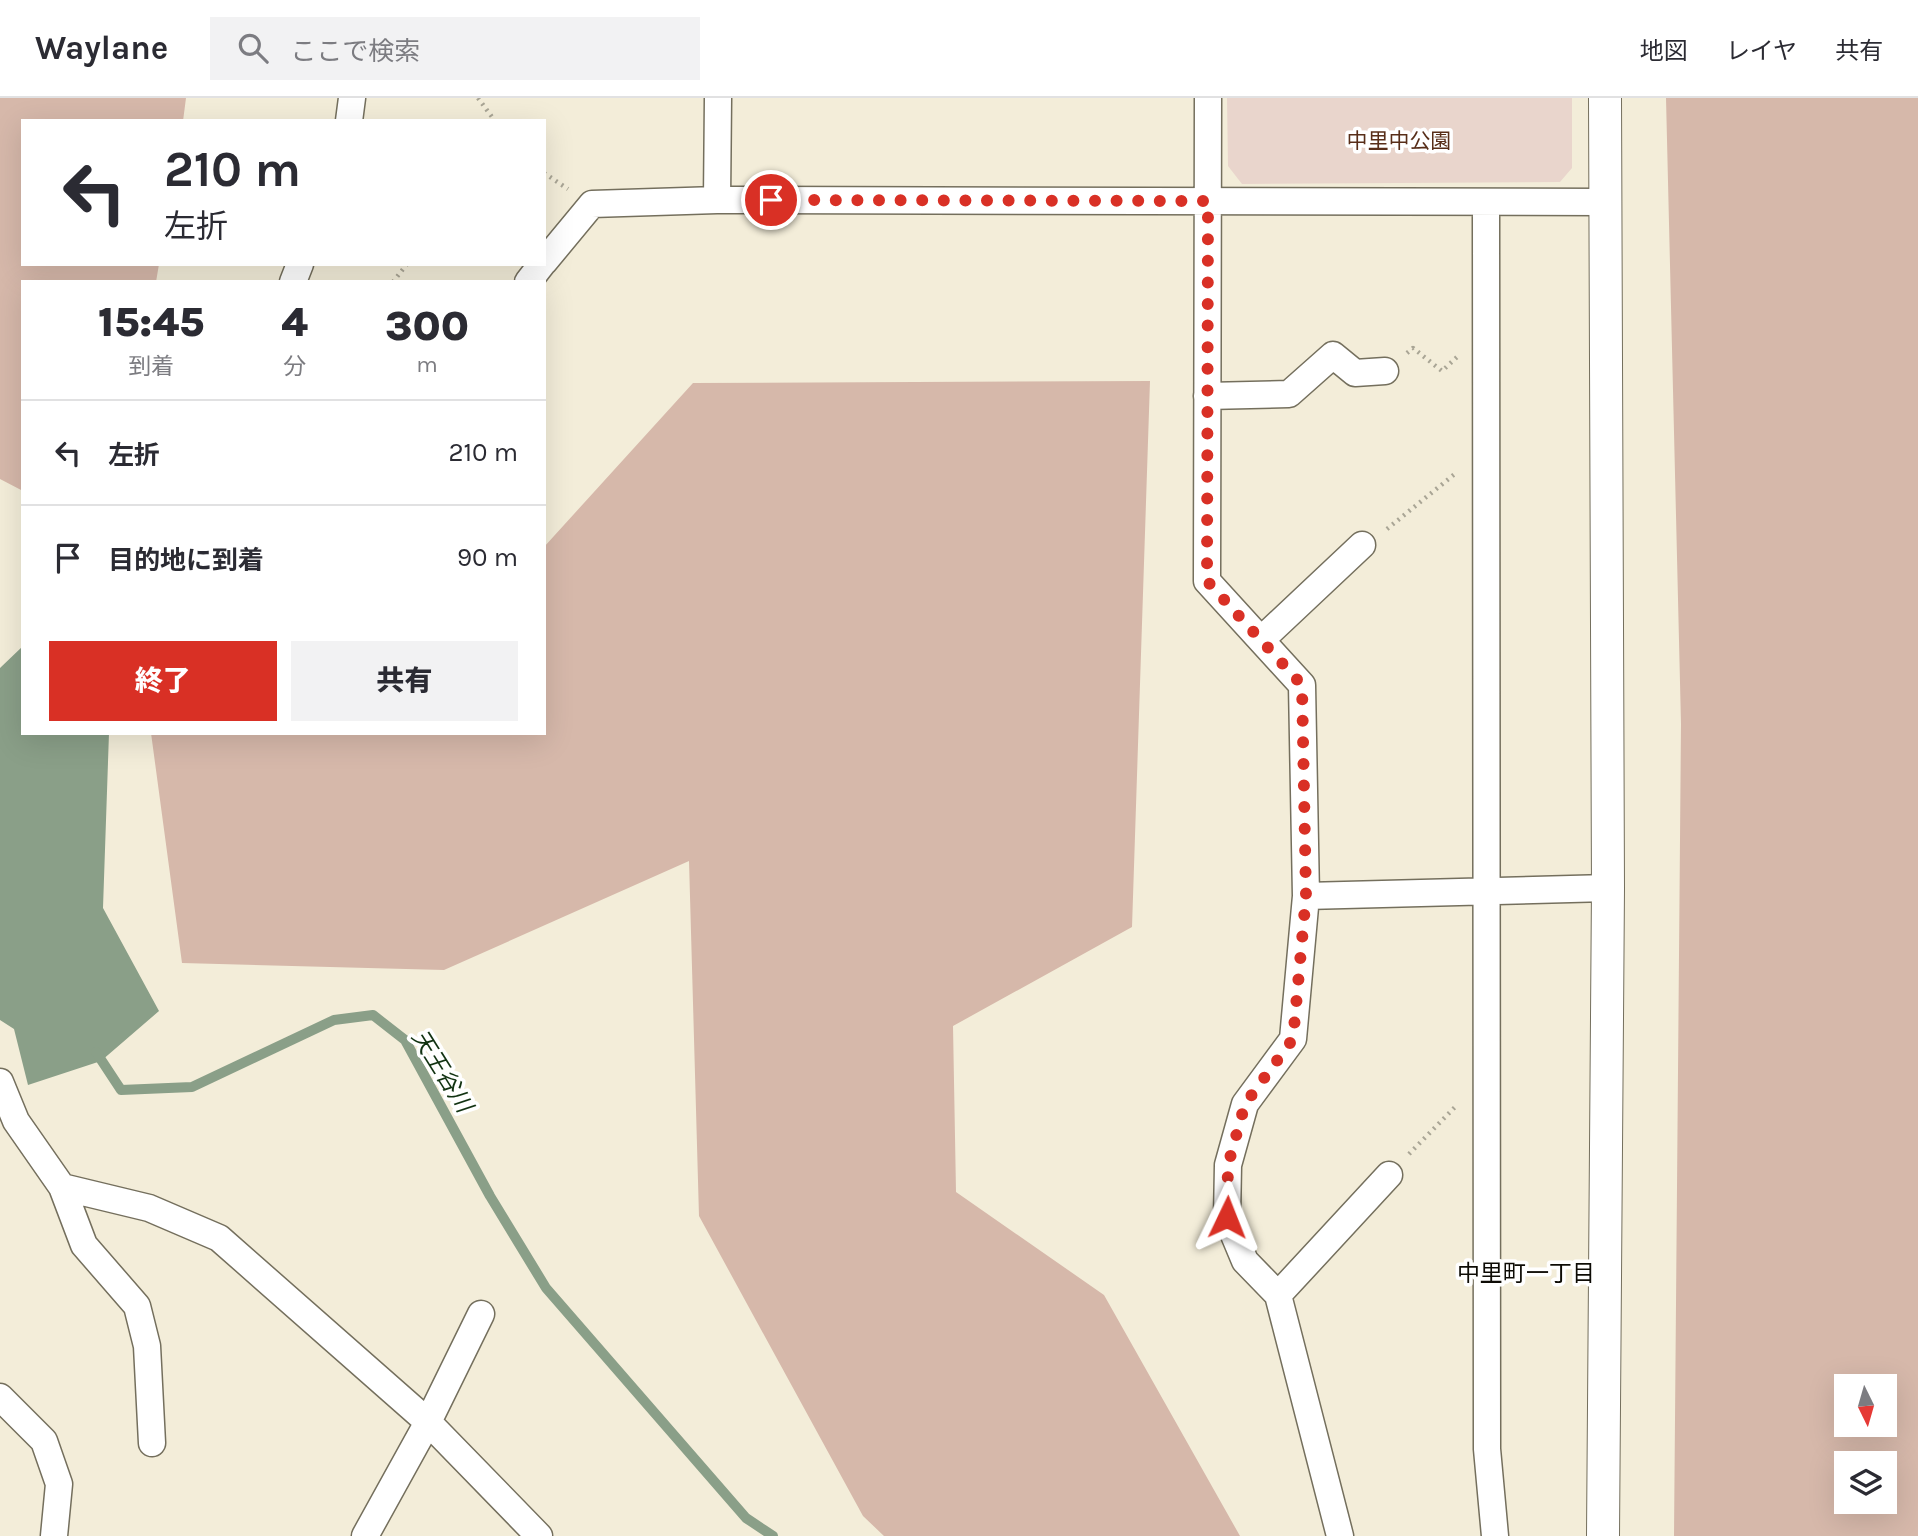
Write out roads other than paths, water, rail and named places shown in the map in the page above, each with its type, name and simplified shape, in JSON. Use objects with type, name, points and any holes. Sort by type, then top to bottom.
[{"type":"street","points":[[349,119],[352,98]]},
{"type":"street","points":[[717,200],[718,98]]},
{"type":"street","points":[[1208,98],[1207,581],[1302,685],[1306,896],[1293,1039],[1245,1104],[1228,1165],[1227,1217],[1245,1261],[1278,1295],[1340,1536]]},
{"type":"street","points":[[1604,1536],[1608,888],[1605,98]]},
{"type":"street","points":[[546,259],[592,204],[717,200],[1605,202]]},
{"type":"street","points":[[1486,202],[1487,1449],[1495,1536]]},
{"type":"street","points":[[530,280],[541,266]]},
{"type":"street","points":[[1208,396],[1289,394],[1333,355],[1355,373],[1385,371]]},
{"type":"street","points":[[1261,640],[1363,545]]},
{"type":"street","points":[[1306,896],[1608,888]]},
{"type":"street","points":[[0,1082],[16,1121],[62,1187],[84,1245],[136,1306],[146,1346],[152,1443]]},
{"type":"street","points":[[1278,1295],[1389,1175]]},
{"type":"street","points":[[62,1187],[149,1208],[219,1238],[428,1422],[539,1536]]},
{"type":"street","points":[[365,1536],[428,1422],[481,1314]]},
{"type":"street","points":[[0,1397],[44,1441],[59,1484],[54,1536]]},
{"type":"waterway","name":"天王谷川","points":[[96,1052],[121,1090],[192,1087],[334,1020],[373,1015],[405,1040],[490,1196],[546,1288],[746,1518],[773,1536]]},
{"type":"district","name":"中里町一丁目","points":[[1526,1273]]},
{"type":"park label","name":"中里中公園","points":[[1399,141]]}]
